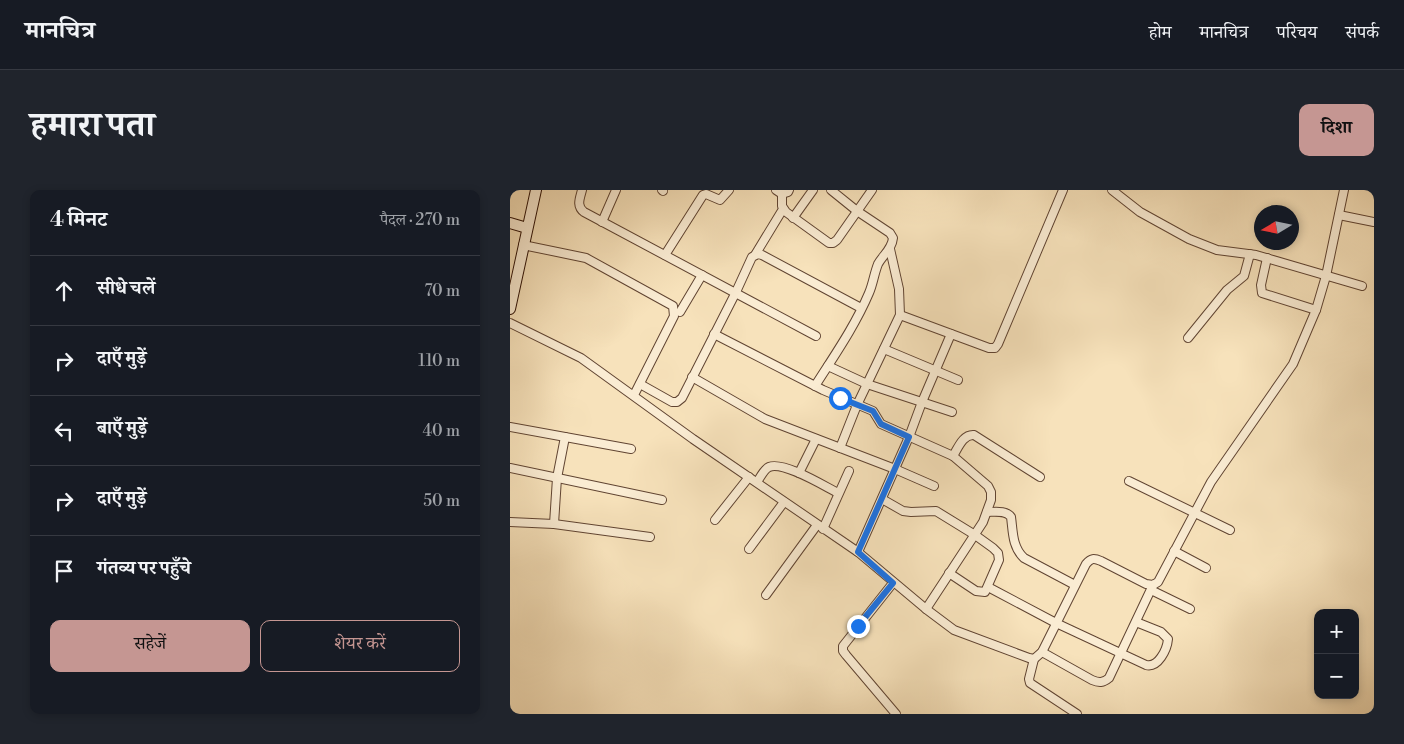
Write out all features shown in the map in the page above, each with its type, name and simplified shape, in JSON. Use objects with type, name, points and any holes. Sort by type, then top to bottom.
[{"type":"street","points":[[510,309],[536,190]]},
{"type":"street","points":[[582,190],[579,204],[580,209],[816,336]]},
{"type":"street","points":[[602,222],[616,190]]},
{"type":"street","points":[[665,255],[703,195],[706,194],[720,200],[729,190]]},
{"type":"street","points":[[794,218],[813,190]]},
{"type":"street","points":[[815,386],[842,344],[870,292],[879,263],[890,249],[893,238],[890,233],[857,211],[831,190]]},
{"type":"street","points":[[783,209],[829,243],[833,243],[872,190]]},
{"type":"street","points":[[900,315],[989,348],[995,348],[1063,190]]},
{"type":"street","points":[[1112,190],[1140,212],[1189,239],[1217,250],[1267,258],[1362,286]]},
{"type":"street","points":[[1042,652],[1098,683],[1105,682],[1109,678],[1152,587],[1158,582],[1211,482],[1293,364],[1316,310],[1326,276],[1344,190]]},
{"type":"street","points":[[640,384],[672,402],[677,402],[682,398],[752,257],[783,209],[782,191]]},
{"type":"street","points":[[1339,215],[1374,222]]},
{"type":"street","points":[[510,223],[527,228]]},
{"type":"street","points":[[524,245],[586,258],[674,306],[674,316],[634,395]]},
{"type":"street","points":[[840,448],[857,405],[900,315],[899,289],[890,249]]},
{"type":"street","points":[[1188,338],[1227,290],[1244,276],[1250,254]]},
{"type":"street","points":[[755,255],[762,255],[861,308]]},
{"type":"street","points":[[1267,258],[1261,285],[1262,293],[1316,310]]},
{"type":"street","points":[[680,312],[702,275]]},
{"type":"street","points":[[510,323],[581,358],[858,552],[926,609],[961,633],[1034,659]]},
{"type":"street","points":[[714,334],[815,386],[873,411],[881,424],[953,456],[988,486],[991,492],[991,500],[983,522],[926,609]]},
{"type":"street","points":[[858,552],[896,469],[951,334]]},
{"type":"street","points":[[884,348],[958,380]]},
{"type":"street","points":[[828,366],[867,384],[952,412]]},
{"type":"street","points":[[692,378],[758,415],[896,469],[934,486]]},
{"type":"street","points":[[510,427],[631,449]]},
{"type":"street","points":[[953,456],[965,437],[974,435],[1040,477]]},
{"type":"street","points":[[554,524],[557,478],[565,437]]},
{"type":"street","points":[[800,473],[816,439]]},
{"type":"street","points":[[757,482],[766,469],[770,467],[794,470],[838,493]]},
{"type":"street","points":[[510,468],[662,500]]},
{"type":"street","points":[[766,594],[820,527],[849,471]]},
{"type":"street","points":[[715,520],[749,477]]},
{"type":"street","points":[[1129,480],[1230,530]]},
{"type":"street","points":[[882,499],[903,511],[936,511],[975,535],[998,553],[999,560],[985,592],[976,591],[949,573]]},
{"type":"street","points":[[749,549],[784,502]]},
{"type":"street","points":[[987,512],[1009,514],[1015,546],[1018,552],[1024,558],[1075,585]]},
{"type":"street","points":[[510,522],[554,524],[650,537]]},
{"type":"street","points":[[1174,551],[1206,568]]},
{"type":"street","points":[[1077,714],[1030,683],[1029,679],[1034,659],[1042,652],[1090,559],[1094,558],[1152,587],[1190,609]]},
{"type":"street","points":[[893,583],[843,646],[843,651],[896,714]]},
{"type":"street","points":[[988,587],[1056,623],[1121,654],[1151,666],[1156,664],[1168,645],[1168,639],[1161,632],[1136,622]]},
{"type":"route","points":[[840,398],[873,411],[881,424],[909,437],[858,552],[893,583],[858,626]]}]
